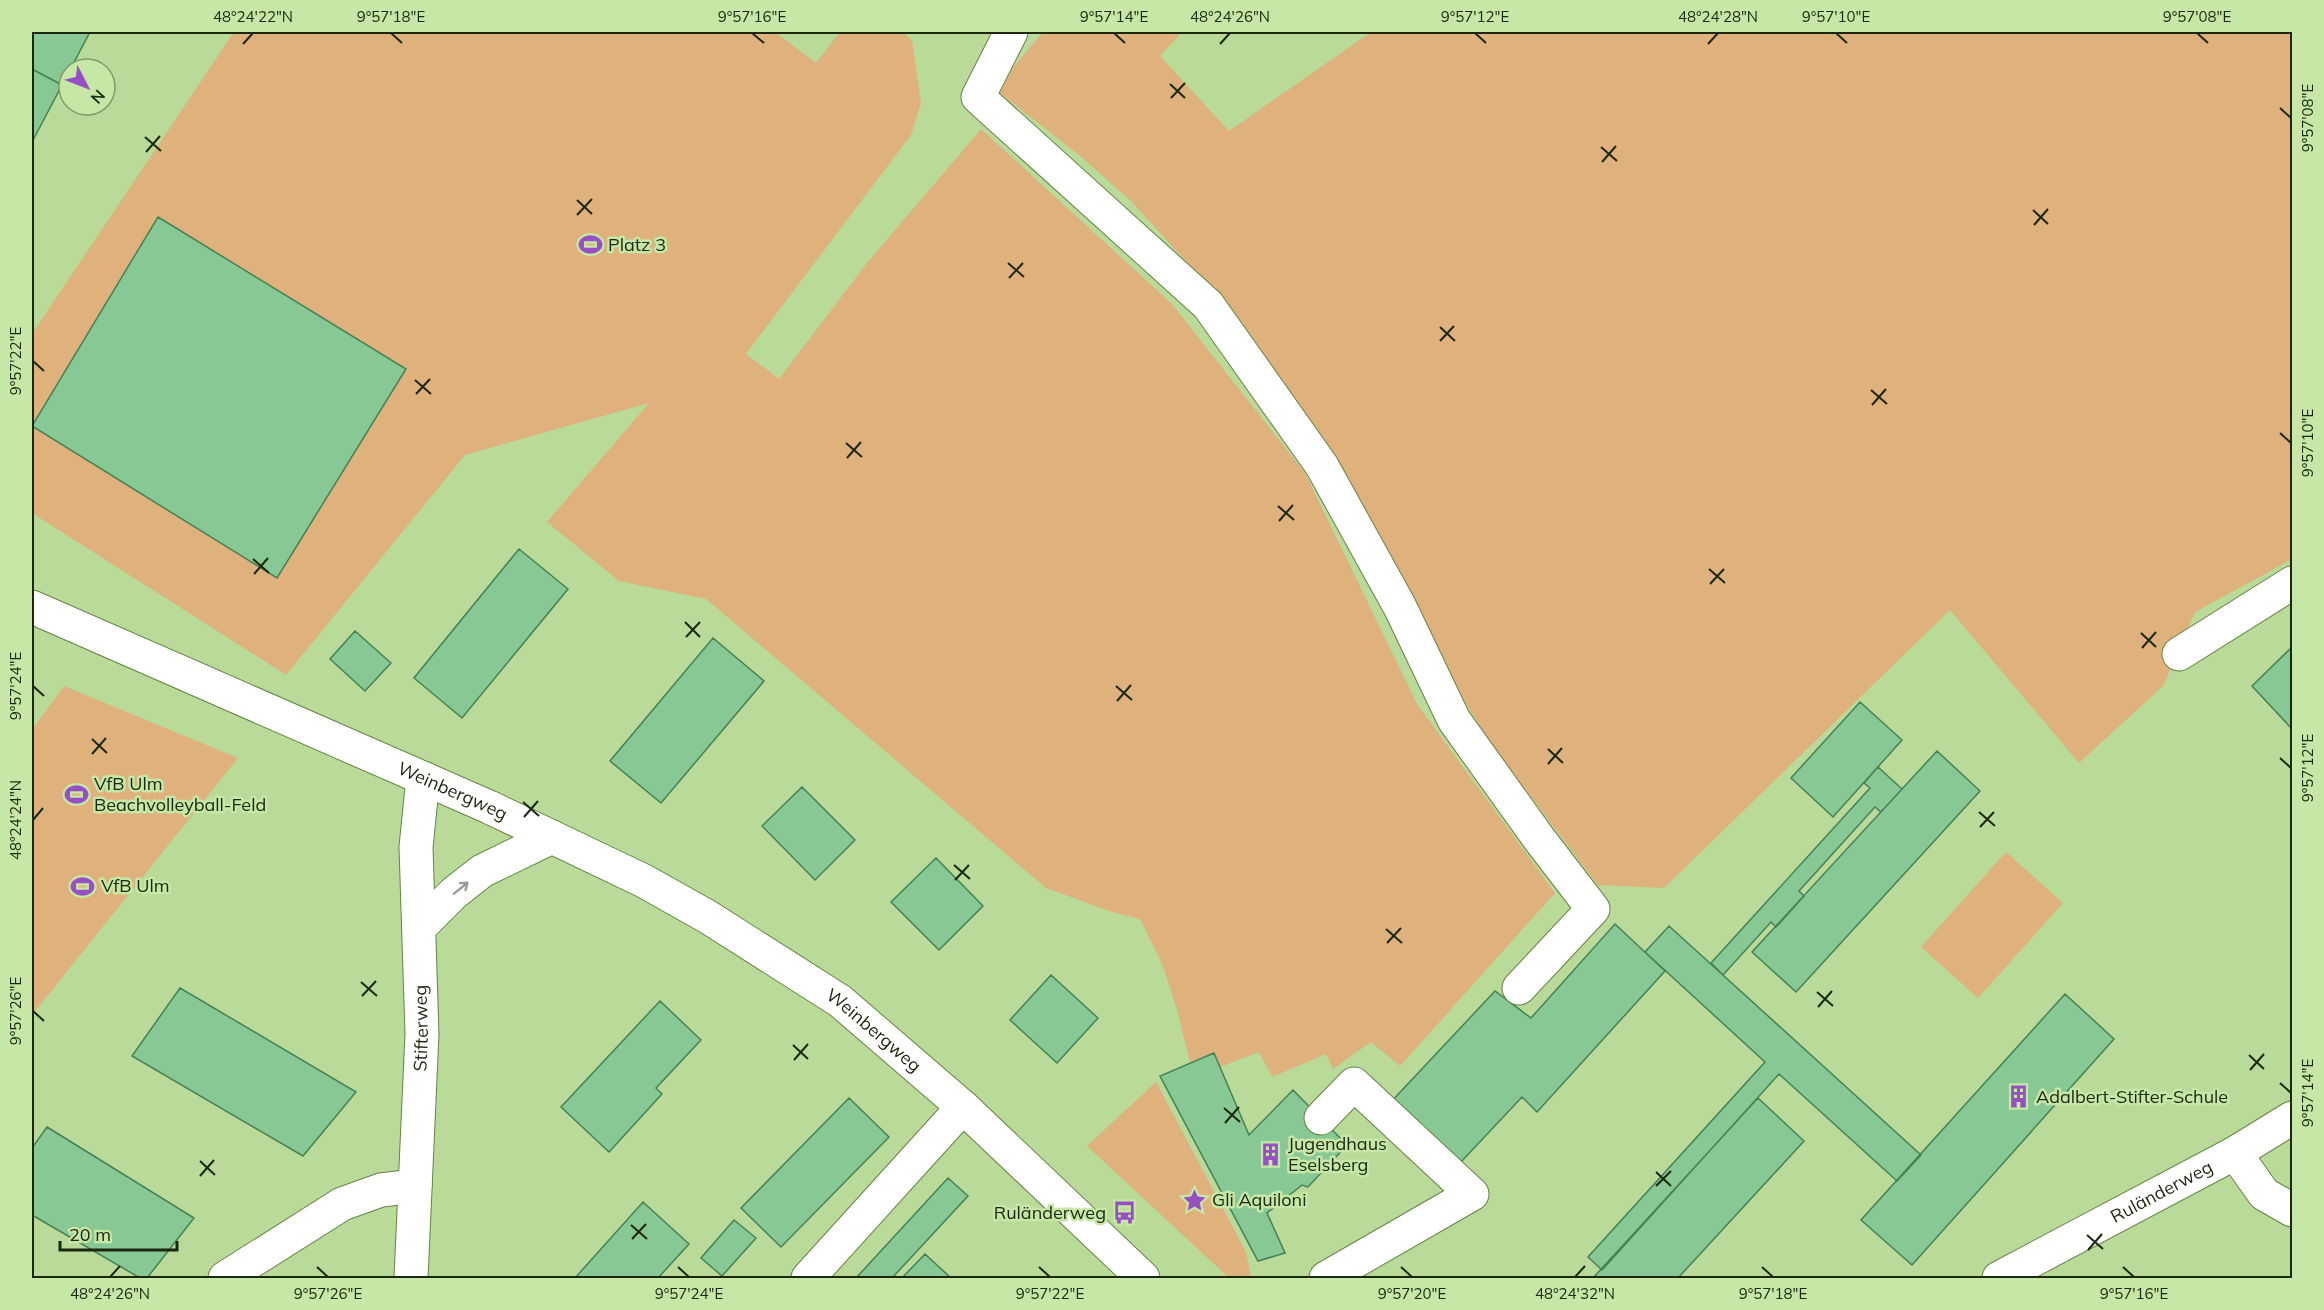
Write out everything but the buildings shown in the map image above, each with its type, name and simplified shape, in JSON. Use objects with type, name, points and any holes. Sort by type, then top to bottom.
[{"type":"street","points":[[1011,32],[978,96],[1208,305],[1322,466],[1400,607],[1454,720],[1540,840],[1593,909],[1519,988]]},
{"type":"street","points":[[2179,654],[2292,583]]},
{"type":"street","name":"Weinbergweg","points":[[32,607],[552,837],[644,881],[772,956],[840,1001],[963,1107],[1143,1278]]},
{"type":"street","name":"Stifterweg","points":[[411,1278],[422,1034],[416,847],[423,778]]},
{"type":"street","points":[[419,928],[454,893],[482,871],[552,837]]},
{"type":"street","points":[[1321,1118],[1354,1084],[1472,1194],[1326,1278]]},
{"type":"street","points":[[808,1278],[963,1107]]},
{"type":"street","name":"Ruländerweg","points":[[1999,1278],[2235,1153],[2292,1118]]},
{"type":"street","points":[[2235,1153],[2264,1194],[2292,1210]]},
{"type":"street","points":[[225,1278],[342,1204],[381,1190],[415,1186]]},
{"type":"shaded area","points":[[234,32],[775,32],[816,63],[840,32],[902,32],[912,40],[921,103],[911,135],[746,354],[779,379],[867,263],[981,129],[1172,304],[1305,473],[1417,704],[1555,893],[1400,1066],[1371,1042],[1333,1069],[1326,1054],[1272,1077],[1259,1052],[1220,1067],[1214,1054],[1190,1063],[1178,1013],[1163,966],[1140,919],[1112,912],[1046,888],[706,599],[619,581],[547,522],[649,403],[465,455],[286,675],[32,513],[32,334]]},
{"type":"shaded area","points":[[1043,32],[1182,32],[1160,56],[1229,131],[1371,32],[2292,32],[2292,559],[2195,612],[2163,686],[2079,763],[1950,610],[1664,888],[1598,885],[1492,746],[1213,291],[1130,200],[1079,155],[1000,93],[1012,69]]},
{"type":"shaded area","name":"VfB Ulm","points":[[64,686],[238,758],[32,1015],[32,730]]},
{"type":"shaded area","points":[[2006,852],[2063,903],[1978,998],[1921,947]]},
{"type":"shaded area","points":[[1156,1082],[1246,1252],[1251,1278],[1229,1278],[1087,1146]]},
{"type":"place","name":"Platz 3","points":[[590,245]]},
{"type":"place","name":"VfB Ulm Beachvolleyball-Feld","points":[[76,794]]},
{"type":"place","name":"VfB Ulm","points":[[83,886]]},
{"type":"place","name":"Adalbert-Stifter-Schule","points":[[2018,1097]]},
{"type":"place","name":"Jugendhaus Eselsberg","points":[[1270,1154]]},
{"type":"place","name":"Gli Aquiloni","points":[[1194,1200]]},
{"type":"place","name":"Ruländerweg","points":[[1124,1213]]}]
